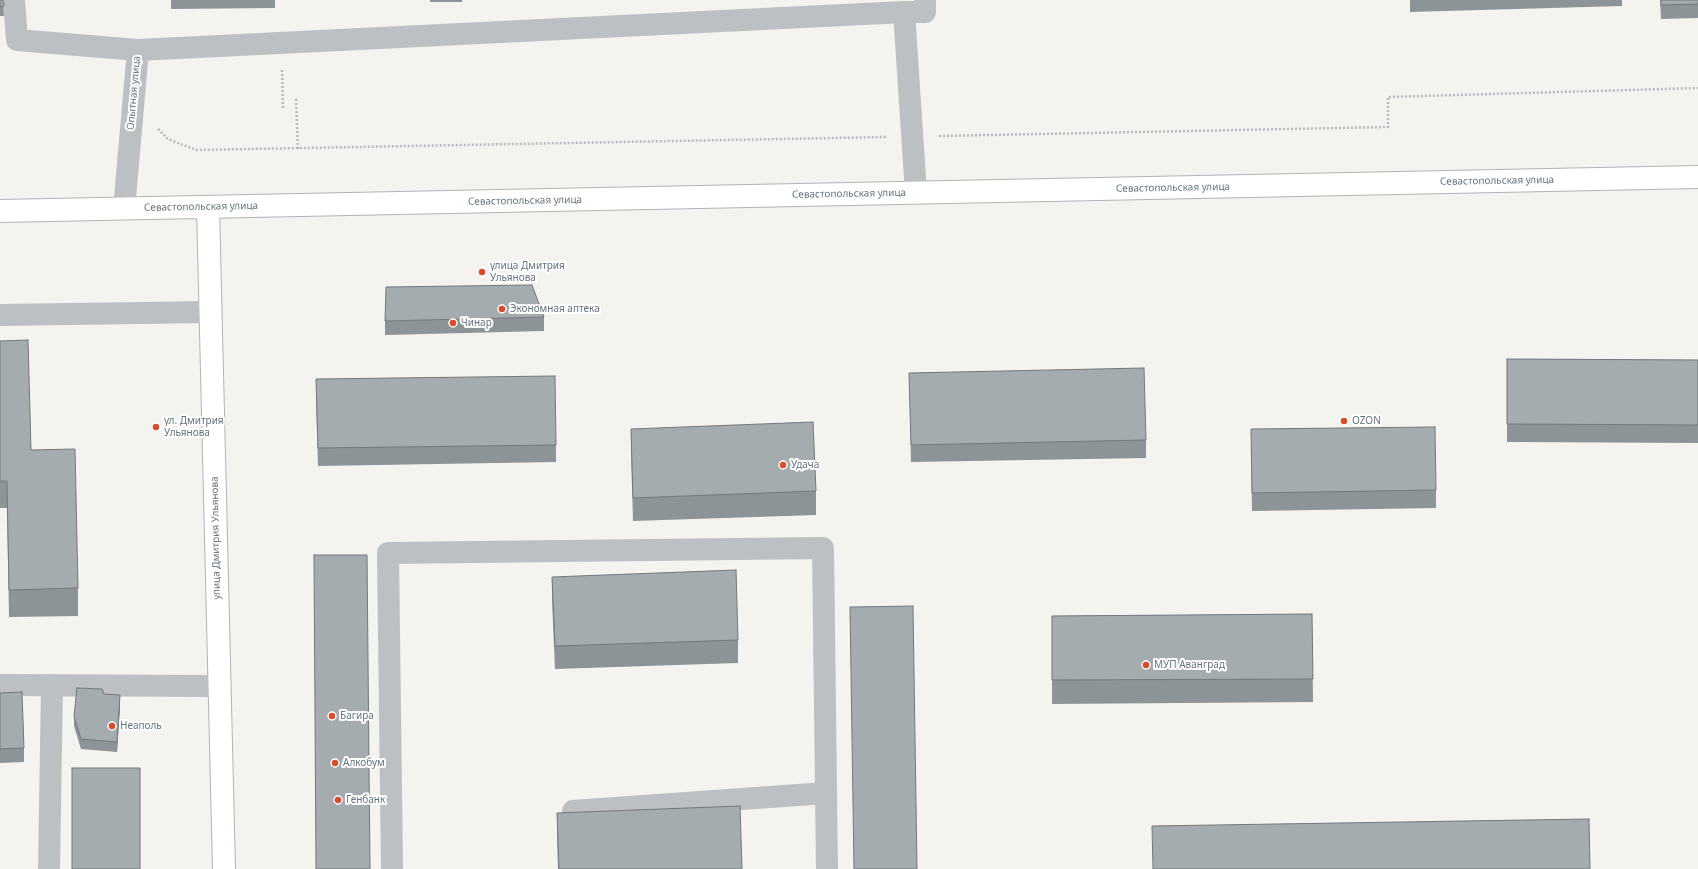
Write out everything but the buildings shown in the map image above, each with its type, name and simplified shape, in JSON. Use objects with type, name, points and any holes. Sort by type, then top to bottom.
[{"type":"main road","name":"Севастопольская улица","points":[[0,211],[1698,177]]},
{"type":"main road","name":"улица Дмитрия Ульянова","points":[[208,207],[224,869]]},
{"type":"street","name":"Опытная улица","points":[[14,0],[9,40],[138,50],[124,209]]},
{"type":"street","points":[[138,50],[925,12],[925,0]]},
{"type":"street","points":[[904,12],[916,193]]},
{"type":"street","points":[[0,315],[210,312]]},
{"type":"street","points":[[392,869],[388,552],[823,548],[827,869]]},
{"type":"street","points":[[0,685],[220,686]]},
{"type":"street","points":[[49,869],[52,685]]},
{"type":"street","points":[[573,810],[826,793]]},
{"type":"path","points":[[282,66],[283,110]]},
{"type":"path","points":[[157,129],[168,139],[196,150],[1388,126],[1388,97],[1698,88]]},
{"type":"path","points":[[296,99],[298,148]]},
{"type":"place","name":"улица Дмитрия Ульянова","points":[[482,272]]},
{"type":"place","name":"Экономная аптека","points":[[502,309]]},
{"type":"place","name":"Чинар","points":[[453,323]]},
{"type":"place","name":"OZON","points":[[1344,421]]},
{"type":"place","name":"ул. Дмитрия Ульянова","points":[[156,427]]},
{"type":"place","name":"Удача","points":[[783,465]]},
{"type":"place","name":"МУП Аванград","points":[[1146,665]]},
{"type":"place","name":"Багира","points":[[332,716]]},
{"type":"place","name":"Неаполь","points":[[112,726]]},
{"type":"place","name":"Алкобум","points":[[335,763]]},
{"type":"place","name":"Генбанк","points":[[338,800]]}]
